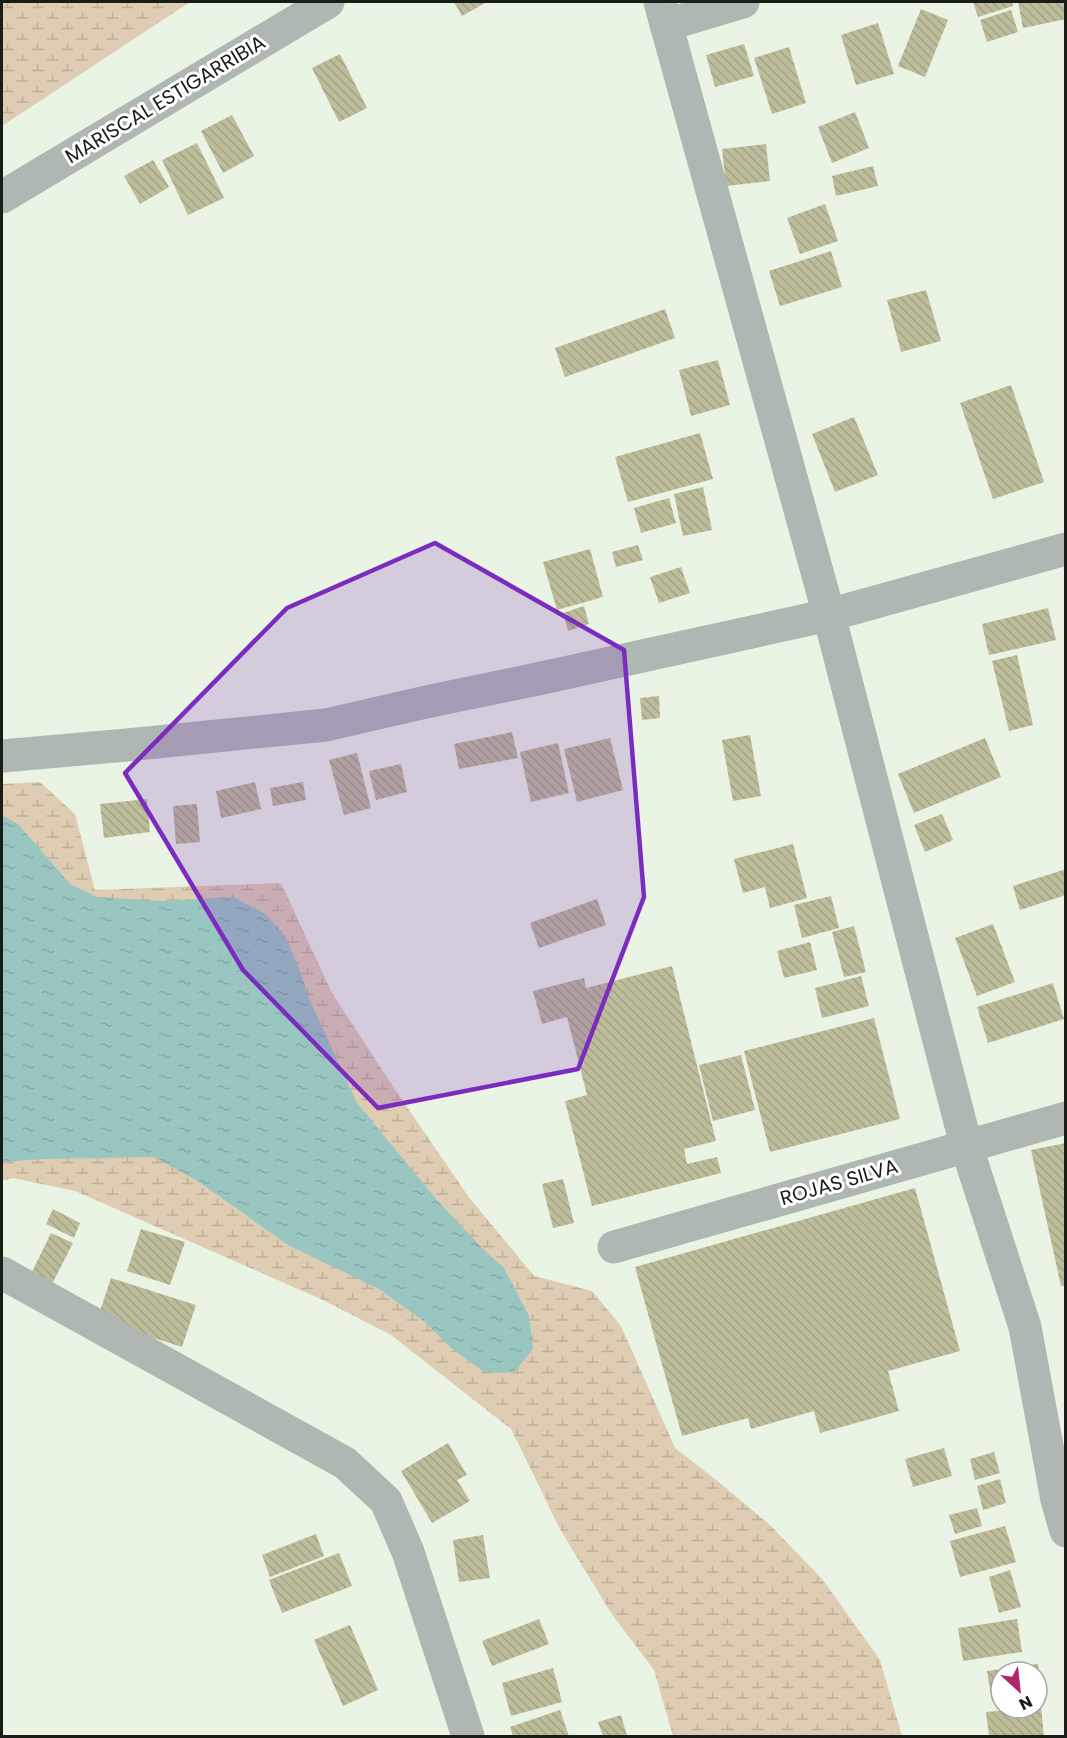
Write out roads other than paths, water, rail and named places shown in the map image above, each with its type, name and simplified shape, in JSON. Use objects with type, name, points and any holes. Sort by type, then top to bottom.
[{"type":"street","name":"MARISCAL ESTIGARRIBIA","points":[[2,197],[328,2]]},
{"type":"street","points":[[743,2],[663,13],[829,615],[966,1145],[1025,1327],[1065,1531]]},
{"type":"street","points":[[2,756],[326,725],[829,615],[1065,549]]},
{"type":"street","name":"ROJAS SILVA","points":[[614,1246],[1065,1118]]},
{"type":"street","points":[[2,1273],[345,1463],[386,1501],[408,1552],[468,1737]]},
{"type":"water","points":[[2,815],[18,824],[70,884],[97,897],[163,901],[233,897],[264,913],[285,936],[308,996],[357,1103],[436,1199],[504,1268],[529,1316],[533,1349],[515,1371],[484,1372],[451,1348],[425,1322],[379,1289],[288,1245],[199,1182],[154,1157],[2,1162]]}]
